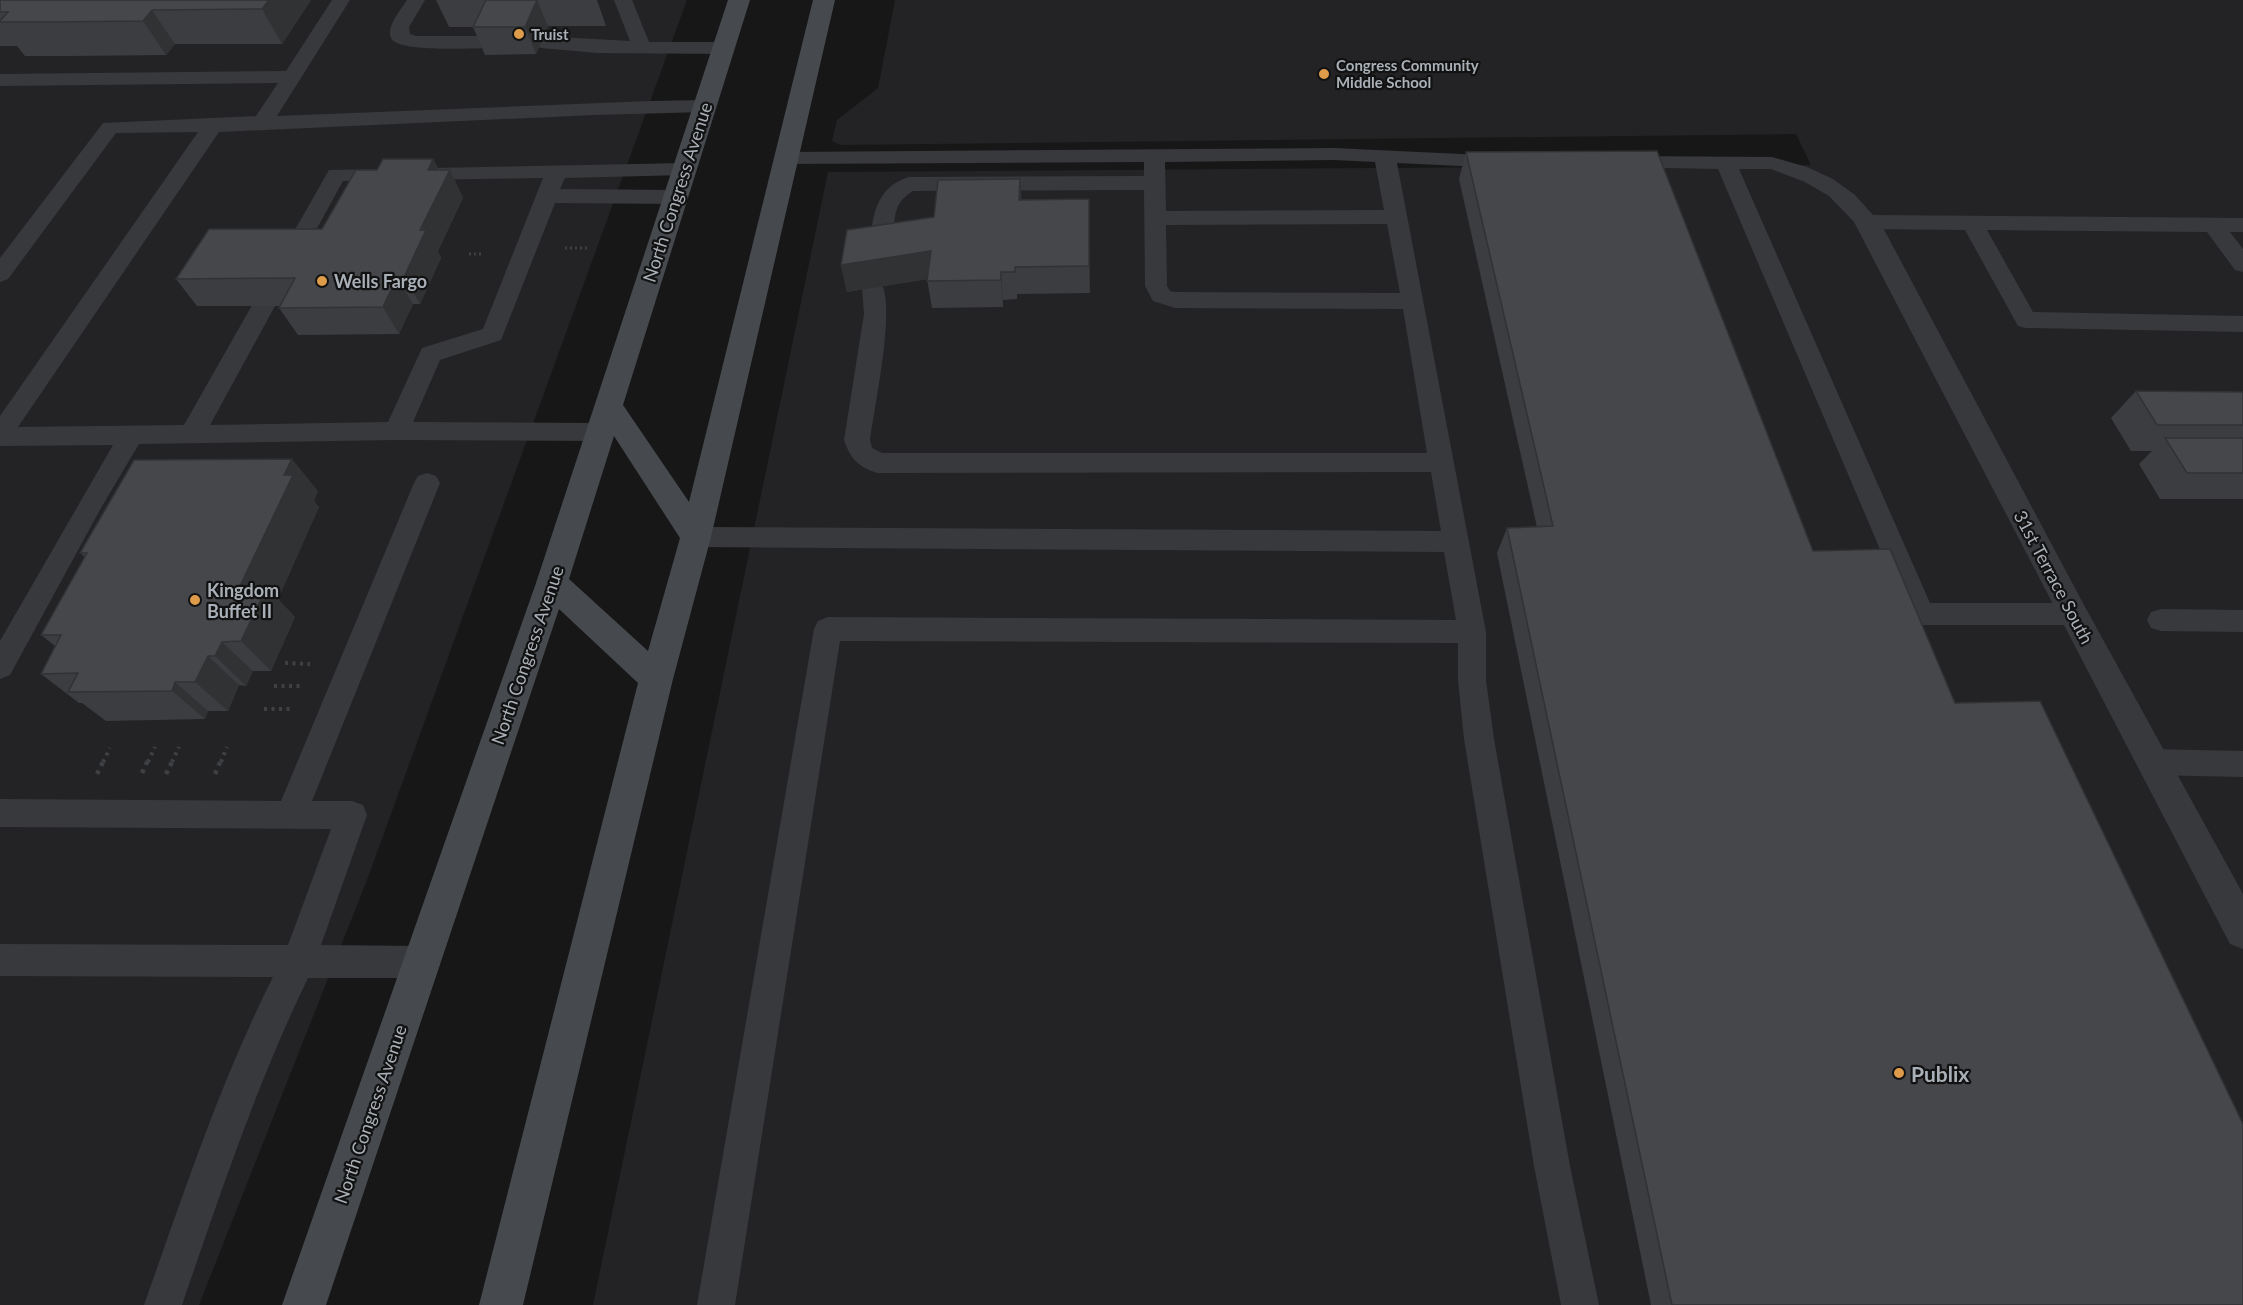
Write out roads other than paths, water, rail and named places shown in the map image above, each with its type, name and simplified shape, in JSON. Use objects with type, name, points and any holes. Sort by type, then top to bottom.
[{"type":"main road","name":"North Congress Avenue","points":[[304,1305],[552,583],[739,0]]},
{"type":"main road","points":[[501,1305],[656,679],[696,537],[824,0]]},
{"type":"main road","points":[[605,419],[696,537]]},
{"type":"main road","points":[[552,583],[656,679]]},
{"type":"street","name":"31st Terrace South","points":[[1867,222],[2151,762],[2243,931]]},
{"type":"lane","points":[[263,122],[342,0]]},
{"type":"lane","points":[[416,0],[400,27],[400,37],[414,42],[491,42]]},
{"type":"lane","points":[[623,0],[642,48]]},
{"type":"lane","points":[[541,42],[597,47],[723,48]]},
{"type":"lane","points":[[0,80],[291,77]]},
{"type":"lane","points":[[0,274],[110,127],[337,122],[605,107],[705,106]]},
{"type":"lane","points":[[0,436],[213,126]]},
{"type":"lane","points":[[785,158],[1334,154],[1385,158],[1524,162]]},
{"type":"lane","points":[[1154,155],[1156,286],[1161,296],[1175,300],[1413,301]]},
{"type":"lane","points":[[1385,158],[1443,462],[1472,632],[1472,680],[1479,739],[1550,1154],[1580,1305]]},
{"type":"lane","points":[[1604,162],[1772,163],[1794,168],[1837,190],[1855,204],[1867,222],[2243,225]]},
{"type":"lane","points":[[1726,163],[1921,614],[2073,614]]},
{"type":"lane","points":[[291,256],[336,175],[584,170],[680,183]]},
{"type":"lane","points":[[396,431],[430,354],[493,334],[556,172]]},
{"type":"lane","points":[[547,196],[680,183]]},
{"type":"lane","points":[[880,253],[886,203],[900,189],[909,184],[1154,183]]},
{"type":"lane","points":[[1155,218],[1396,217]]},
{"type":"lane","points":[[1972,223],[2026,320],[2243,324]]},
{"type":"lane","points":[[2213,224],[2243,265]]},
{"type":"lane","points":[[873,288],[876,314],[857,440],[861,453],[877,463],[1443,462]]},
{"type":"lane","points":[[192,434],[263,306]]},
{"type":"lane","points":[[0,436],[396,431],[605,419]]},
{"type":"lane","points":[[0,667],[92,501],[132,435]]},
{"type":"lane","points":[[291,815],[427,483]]},
{"type":"lane","points":[[696,537],[1455,542]]},
{"type":"lane","points":[[2161,620],[2243,621]]},
{"type":"lane","points":[[716,1305],[828,629],[1472,632]]},
{"type":"lane","points":[[2151,762],[2243,764]]},
{"type":"lane","points":[[0,813],[352,815],[299,960],[269,1021],[220,1142],[163,1305]]},
{"type":"lane","points":[[0,960],[423,962]]},
{"type":"place","name":"Truist","points":[[519,34]]},
{"type":"place","name":"Congress Community Middle School","points":[[1324,74]]},
{"type":"place","name":"Wells Fargo","points":[[322,281]]},
{"type":"place","name":"Kingdom Buffet II","points":[[195,600]]},
{"type":"place","name":"Publix","points":[[1899,1073]]}]
